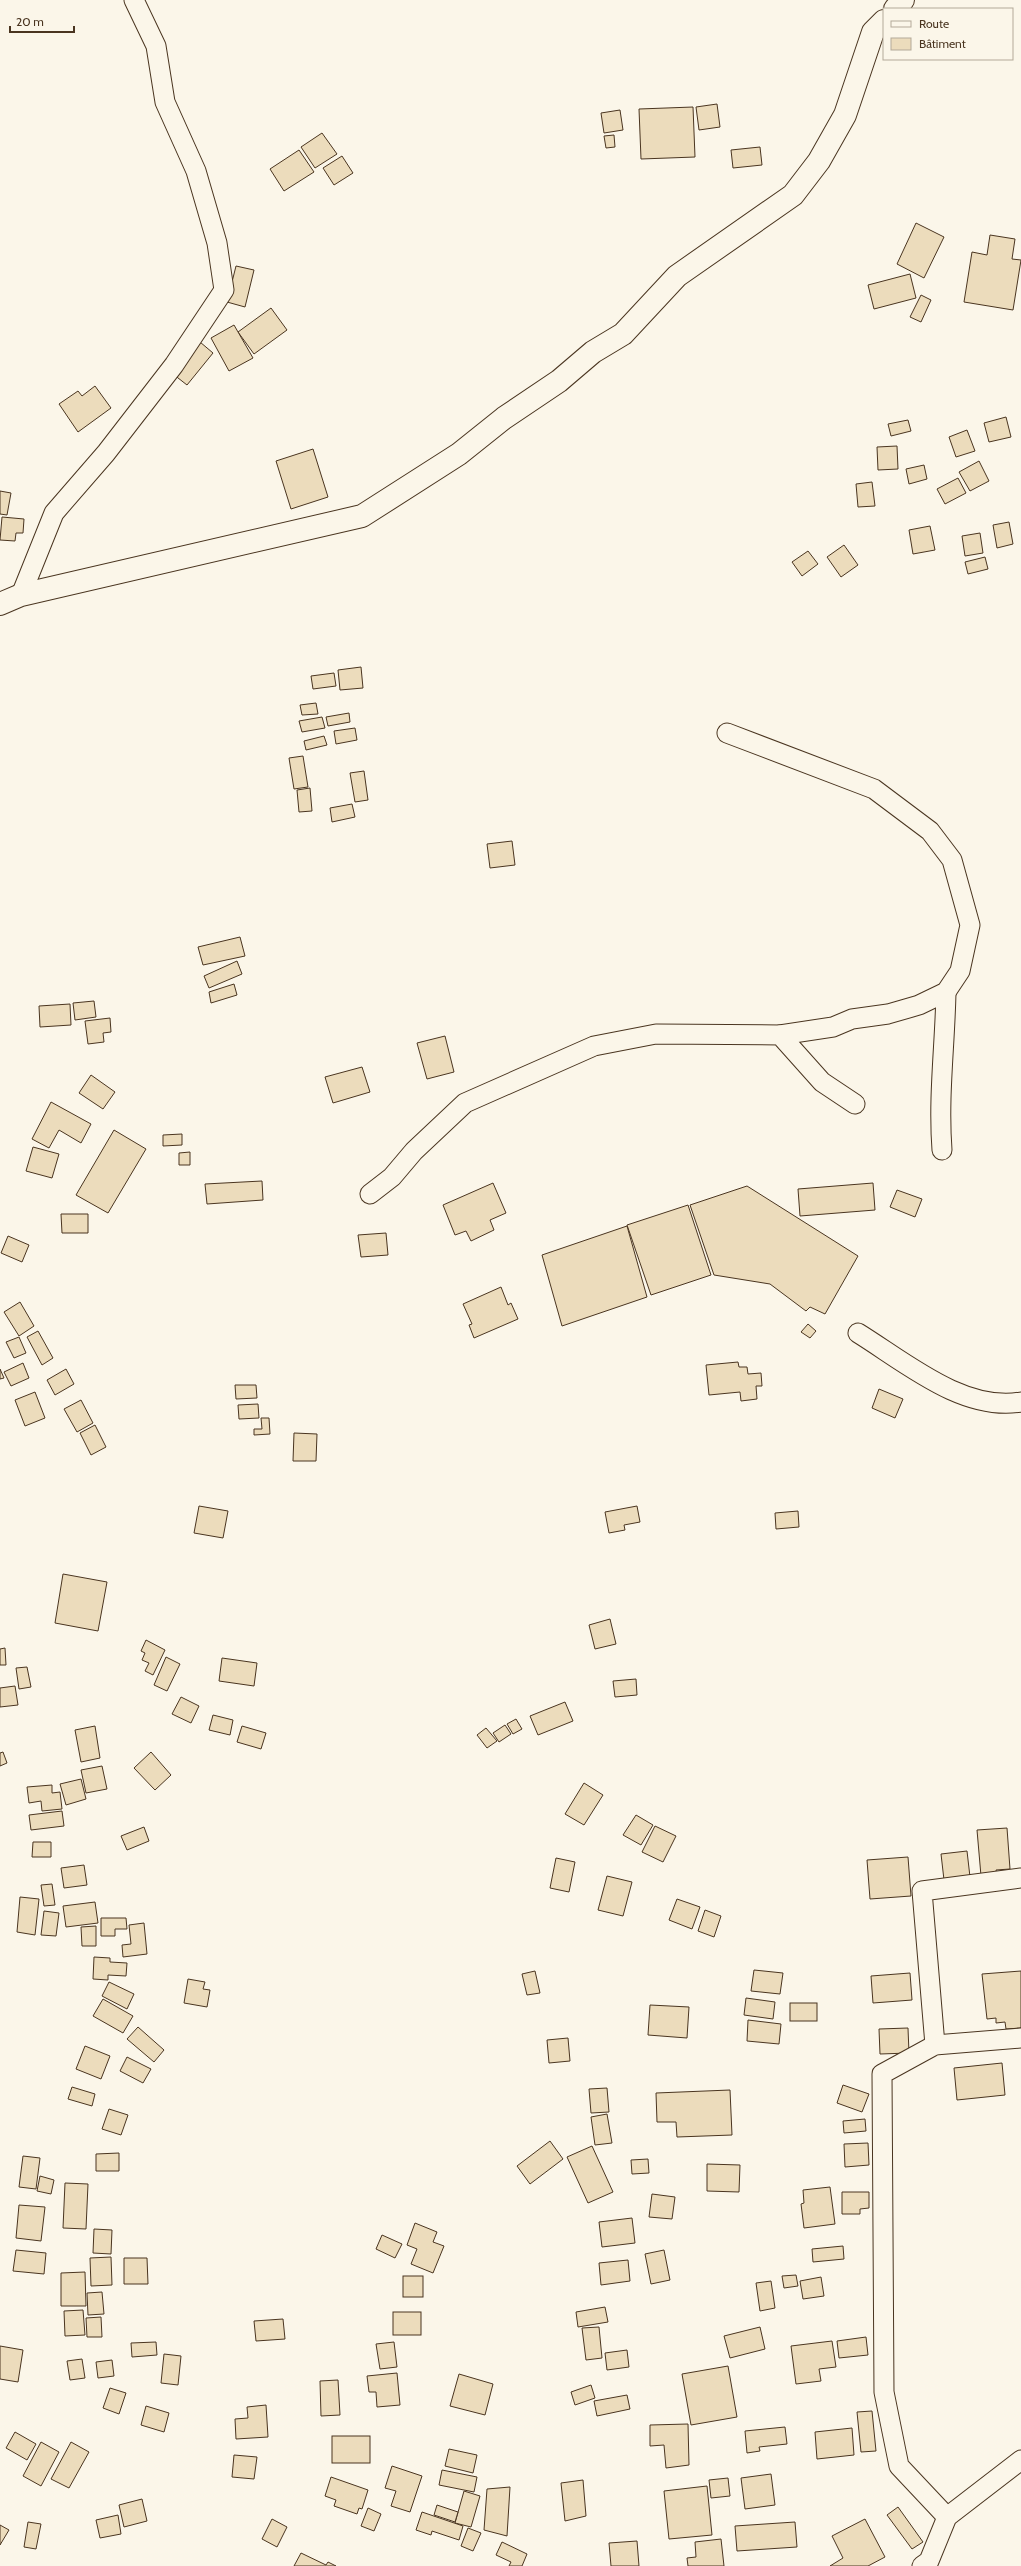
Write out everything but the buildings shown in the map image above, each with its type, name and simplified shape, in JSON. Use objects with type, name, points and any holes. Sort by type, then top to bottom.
[{"type":"street","points":[[21,595],[54,513],[106,453],[174,365],[224,290],[217,243],[196,170],[165,102],[156,46],[134,0]]},
{"type":"street","points":[[896,8],[904,0]]},
{"type":"street","points":[[0,604],[21,595],[362,516],[459,454],[593,352],[623,334],[677,276],[793,195],[819,160],[845,114],[873,32],[883,22]]},
{"type":"street","points":[[370,1194],[392,1177],[414,1150],[465,1103],[594,1046],[656,1034],[780,1035],[834,1027],[852,1019],[888,1014],[919,1005],[946,992],[960,971],[970,925],[952,860],[930,831],[874,789],[727,733]]},
{"type":"street","points":[[942,1150],[939,1112],[944,1054],[946,992]]},
{"type":"street","points":[[780,1035],[822,1082],[854,1104]]},
{"type":"street","points":[[858,1333],[932,1379],[964,1395],[1009,1404],[1021,1402]]},
{"type":"street","points":[[935,2045],[922,1891],[1021,1878]]},
{"type":"street","points":[[948,2517],[899,2466],[884,2392],[882,2074],[935,2045],[1021,2038]]},
{"type":"street","points":[[922,2566],[929,2561],[948,2517],[1021,2460]]}]
